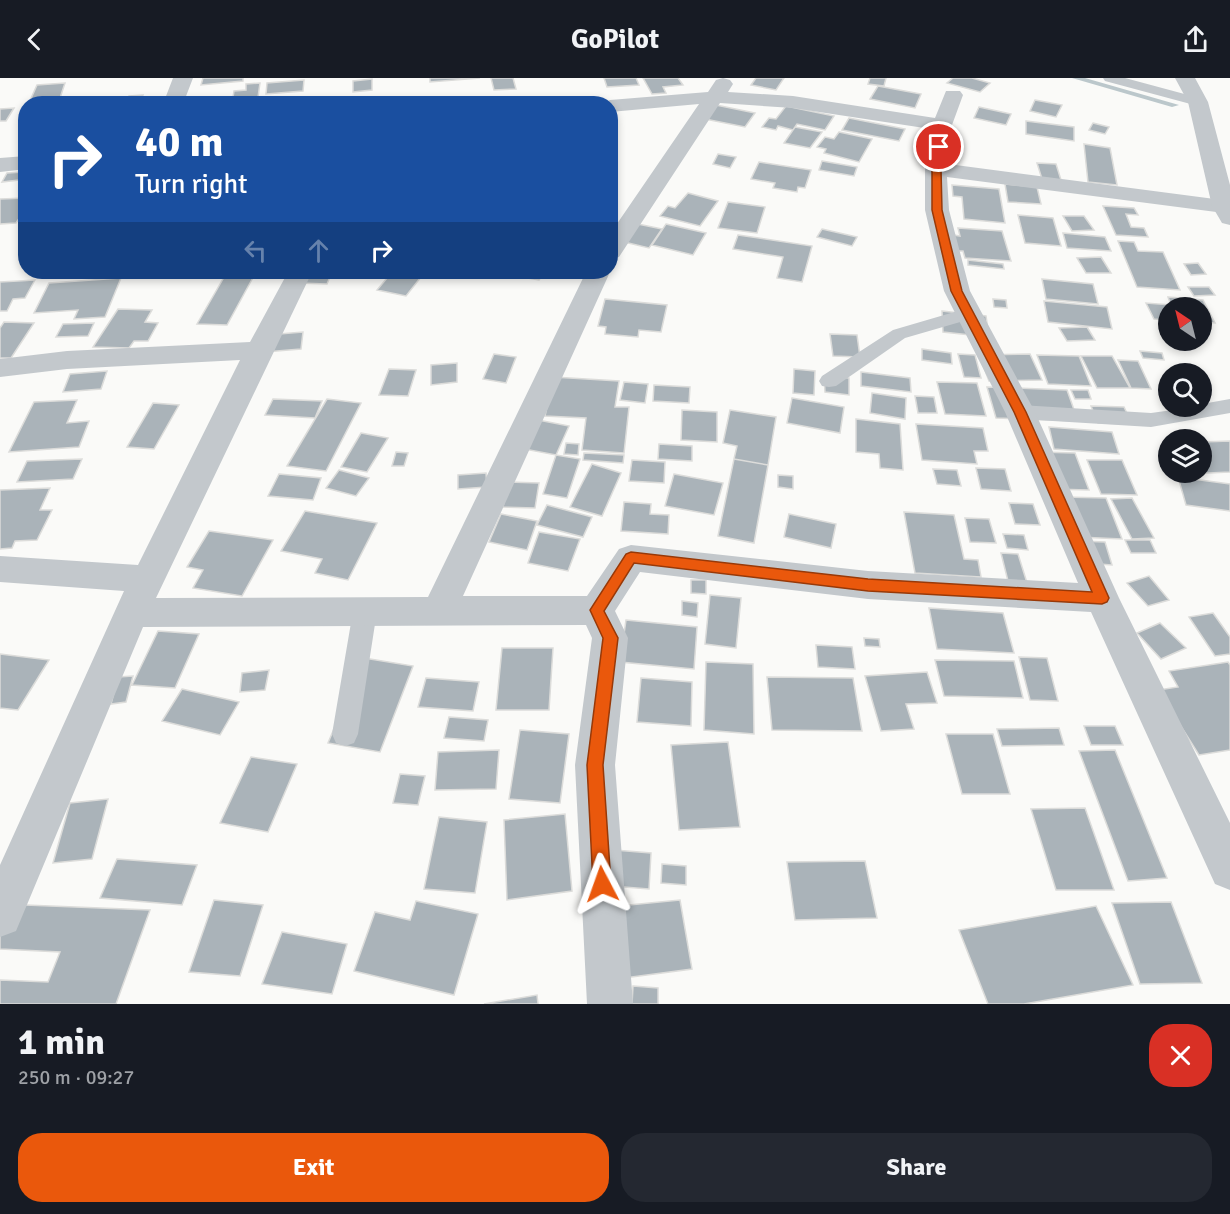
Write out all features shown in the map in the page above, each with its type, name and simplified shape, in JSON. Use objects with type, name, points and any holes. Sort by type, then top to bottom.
[{"type":"street","points":[[177,96],[183,78]]},
{"type":"street","points":[[618,240],[727,78]]},
{"type":"street","points":[[936,169],[1228,210],[1198,102],[1185,78]]},
{"type":"street","points":[[953,95],[942,125],[936,169],[937,210],[957,291],[1020,412],[1102,598],[1230,869]]},
{"type":"street","points":[[618,105],[716,97],[793,102],[942,125]]},
{"type":"street","points":[[0,165],[18,163]]},
{"type":"street","points":[[0,915],[131,613],[259,350],[296,279]]},
{"type":"street","points":[[438,612],[595,279]]},
{"type":"street","points":[[0,368],[68,360],[259,350]]},
{"type":"street","points":[[597,610],[631,558],[868,585],[1102,598]]},
{"type":"street","points":[[0,569],[149,579]]},
{"type":"street","points":[[131,613],[597,610]]},
{"type":"street","points":[[597,610],[610,638],[595,765],[609,1004]]},
{"type":"lane","points":[[1110,78],[1198,102]]},
{"type":"lane","points":[[829,381],[899,334],[968,314]]},
{"type":"lane","points":[[1020,412],[1151,420],[1230,406]]},
{"type":"lane","points":[[345,734],[364,611]]},
{"type":"building","points":[[203,78],[243,78],[243,81],[201,85]]},
{"type":"building","points":[[430,78],[480,78],[430,82]]},
{"type":"building","points":[[491,78],[513,78],[516,89],[494,90]]},
{"type":"building","points":[[604,78],[636,78],[639,85],[607,87]]},
{"type":"building","points":[[643,78],[678,78],[683,85],[663,87],[666,93],[652,94]]},
{"type":"building","points":[[756,78],[784,78],[776,90],[751,85]]},
{"type":"building","points":[[870,78],[886,78],[884,86],[868,84]]},
{"type":"building","points":[[953,78],[972,78],[990,83],[980,92],[947,83]]},
{"type":"building","points":[[372,79],[372,90],[353,92],[353,81]]},
{"type":"building","points":[[304,80],[303,91],[266,94],[267,83]]},
{"type":"building","points":[[65,83],[61,96],[32,96],[37,85]]},
{"type":"building","points":[[260,83],[258,96],[233,96],[234,91],[246,90],[246,84]]},
{"type":"building","points":[[878,86],[921,94],[915,108],[870,99]]},
{"type":"building","points":[[1035,100],[1062,105],[1056,117],[1030,111]]},
{"type":"building","points":[[716,105],[755,113],[745,127],[705,119]]},
{"type":"building","points":[[786,106],[834,116],[825,130],[797,124],[793,130],[778,126],[776,130],[762,127],[769,118],[776,119]]},
{"type":"building","points":[[979,107],[1011,114],[1006,125],[974,118]]},
{"type":"building","points":[[14,108],[6,121],[0,121],[0,109]]},
{"type":"building","points":[[849,118],[905,129],[899,141],[842,130]]},
{"type":"building","points":[[1026,121],[1074,127],[1074,141],[1026,134]]},
{"type":"building","points":[[1093,123],[1109,127],[1105,134],[1089,130]]},
{"type":"building","points":[[795,127],[822,132],[810,148],[784,143]]},
{"type":"building","points":[[839,132],[872,139],[859,162],[824,153],[826,149],[817,147],[825,137],[834,139]]},
{"type":"building","points":[[1084,144],[1110,148],[1117,185],[1088,182]]},
{"type":"building","points":[[718,154],[736,157],[730,168],[713,164]]},
{"type":"building","points":[[822,161],[857,167],[854,176],[819,170]]},
{"type":"building","points":[[759,162],[811,170],[805,188],[798,187],[797,192],[773,188],[775,183],[751,179]]},
{"type":"building","points":[[1037,163],[1056,164],[1061,180],[1042,179]]},
{"type":"building","points":[[18,172],[18,180],[2,182],[7,173]]},
{"type":"building","points":[[1005,184],[1037,187],[1041,204],[1008,202]]},
{"type":"building","points":[[952,185],[999,189],[1005,223],[964,219],[962,197],[953,196]]},
{"type":"building","points":[[688,193],[718,201],[700,226],[660,216],[668,206],[675,208]]},
{"type":"building","points":[[18,198],[16,223],[0,224],[0,199]]},
{"type":"building","points":[[728,202],[765,207],[757,233],[718,228]]},
{"type":"building","points":[[1103,206],[1134,208],[1138,215],[1126,214],[1131,227],[1144,228],[1148,237],[1116,235]]},
{"type":"building","points":[[1018,215],[1053,218],[1061,246],[1025,243]]},
{"type":"building","points":[[1063,216],[1084,216],[1094,230],[1072,231]]},
{"type":"building","points":[[633,223],[662,229],[649,248],[620,241]]},
{"type":"building","points":[[666,224],[706,233],[693,255],[652,245]]},
{"type":"building","points":[[958,228],[1002,231],[1011,261],[965,258],[963,251],[956,251],[953,235],[960,236]]},
{"type":"building","points":[[822,229],[857,237],[852,246],[817,237]]},
{"type":"building","points":[[1063,233],[1105,237],[1111,251],[1067,248]]},
{"type":"building","points":[[738,235],[812,246],[802,282],[777,278],[783,257],[733,249]]},
{"type":"building","points":[[1118,241],[1134,242],[1138,251],[1163,252],[1180,290],[1137,287]]},
{"type":"building","points":[[1101,257],[1111,273],[1086,273],[1077,258]]},
{"type":"building","points":[[968,260],[1003,264],[1004,269],[968,265]]},
{"type":"building","points":[[1198,263],[1206,274],[1191,275],[1184,264]]},
{"type":"building","points":[[121,279],[105,317],[74,319],[78,310],[34,313],[49,283]]},
{"type":"building","points":[[223,279],[252,279],[227,325],[197,324]]},
{"type":"building","points":[[301,279],[329,279],[327,284],[299,283]]},
{"type":"building","points":[[386,279],[419,279],[406,296],[377,290]]},
{"type":"building","points":[[1042,279],[1093,284],[1098,304],[1046,299]]},
{"type":"building","points":[[35,280],[25,298],[13,299],[7,311],[0,311],[0,282]]},
{"type":"building","points":[[1188,287],[1209,287],[1215,295],[1194,296]]},
{"type":"building","points":[[605,299],[667,305],[661,332],[639,330],[638,337],[605,334],[606,327],[598,326]]},
{"type":"building","points":[[993,299],[1006,300],[1007,308],[994,307]]},
{"type":"building","points":[[1044,301],[1107,307],[1112,329],[1048,322]]},
{"type":"building","points":[[1146,303],[1158,304],[1158,319],[1154,319]]},
{"type":"building","points":[[118,309],[152,310],[145,322],[158,323],[148,341],[134,341],[129,348],[93,347]]},
{"type":"building","points":[[942,311],[986,316],[989,337],[943,332]]},
{"type":"building","points":[[4,322],[34,323],[11,358],[0,358],[0,328]]},
{"type":"building","points":[[94,323],[88,336],[56,337],[63,324]]},
{"type":"building","points":[[1087,327],[1095,340],[1067,341],[1059,328]]},
{"type":"building","points":[[303,332],[301,349],[265,352],[267,335]]},
{"type":"building","points":[[830,334],[857,335],[860,357],[833,356]]},
{"type":"building","points":[[922,349],[951,353],[952,364],[922,360]]},
{"type":"building","points":[[1140,351],[1162,353],[1164,360],[1143,358]]},
{"type":"building","points":[[494,354],[516,357],[506,383],[483,379]]},
{"type":"building","points":[[958,354],[975,355],[981,378],[964,377]]},
{"type":"building","points":[[1030,354],[1042,380],[989,381],[979,355]]},
{"type":"building","points":[[1037,355],[1079,356],[1091,386],[1048,384]]},
{"type":"building","points":[[1081,356],[1112,356],[1130,388],[1097,388]]},
{"type":"building","points":[[1118,360],[1138,361],[1151,389],[1131,388]]},
{"type":"building","points":[[457,363],[457,382],[431,385],[431,365]]},
{"type":"building","points":[[389,369],[416,370],[408,396],[379,395]]},
{"type":"building","points":[[794,369],[815,371],[814,395],[793,393]]},
{"type":"building","points":[[107,371],[101,389],[63,392],[70,374]]},
{"type":"building","points":[[861,372],[910,378],[911,392],[861,386]]},
{"type":"building","points":[[824,376],[849,378],[849,395],[825,392]]},
{"type":"building","points":[[553,377],[619,381],[615,407],[629,407],[624,453],[582,450],[586,418],[545,416]]},
{"type":"building","points":[[624,382],[648,384],[645,403],[620,400]]},
{"type":"building","points":[[937,382],[977,383],[986,416],[945,414]]},
{"type":"building","points":[[654,385],[690,387],[689,403],[653,401]]},
{"type":"building","points":[[987,387],[1067,390],[1078,421],[996,418]]},
{"type":"building","points":[[1071,390],[1088,390],[1091,399],[1075,399]]},
{"type":"building","points":[[872,393],[906,398],[905,419],[870,413]]},
{"type":"building","points":[[915,396],[934,397],[937,413],[918,413]]},
{"type":"building","points":[[792,398],[844,407],[840,433],[787,423]]},
{"type":"building","points":[[273,399],[322,401],[315,418],[265,415]]},
{"type":"building","points":[[327,399],[361,403],[326,471],[287,466]]},
{"type":"building","points":[[77,400],[67,423],[89,421],[79,447],[9,452],[34,402]]},
{"type":"building","points":[[153,403],[179,405],[154,449],[127,447]]},
{"type":"building","points":[[1091,406],[1124,407],[1132,424],[1098,423]]},
{"type":"building","points":[[682,410],[717,412],[717,442],[681,440]]},
{"type":"building","points":[[730,410],[776,417],[768,465],[734,459],[737,446],[723,443]]},
{"type":"building","points":[[533,419],[569,426],[556,455],[519,448]]},
{"type":"building","points":[[856,419],[900,424],[903,470],[880,468],[879,454],[856,452]]},
{"type":"building","points":[[916,424],[983,428],[988,451],[974,451],[977,464],[922,460]]},
{"type":"building","points":[[1049,427],[1112,432],[1119,454],[1054,449]]},
{"type":"building","points":[[361,433],[388,438],[367,472],[341,467]]},
{"type":"building","points":[[1230,441],[1230,472],[1212,473],[1212,442]]},
{"type":"building","points":[[566,443],[579,444],[578,455],[564,454]]},
{"type":"building","points":[[659,444],[692,446],[692,461],[658,459]]},
{"type":"building","points":[[396,452],[408,453],[404,466],[392,466]]},
{"type":"building","points":[[1038,452],[1075,453],[1089,490],[1051,489]]},
{"type":"building","points":[[584,453],[624,455],[623,463],[583,460]]},
{"type":"building","points":[[556,455],[580,459],[567,498],[543,494]]},
{"type":"building","points":[[82,459],[73,479],[17,482],[27,461]]},
{"type":"building","points":[[734,459],[768,465],[754,543],[718,536]]},
{"type":"building","points":[[632,460],[665,462],[664,483],[629,481]]},
{"type":"building","points":[[1087,460],[1122,460],[1137,495],[1101,494]]},
{"type":"building","points":[[592,464],[621,473],[602,516],[570,507]]},
{"type":"building","points":[[976,468],[1005,469],[1011,491],[981,489]]},
{"type":"building","points":[[933,469],[957,470],[961,486],[937,484]]},
{"type":"building","points":[[339,470],[369,478],[356,496],[326,488]]},
{"type":"building","points":[[486,473],[487,487],[458,489],[458,475]]},
{"type":"building","points":[[279,474],[321,478],[313,500],[268,496]]},
{"type":"building","points":[[674,474],[723,483],[714,515],[665,506]]},
{"type":"building","points":[[778,475],[793,476],[793,489],[778,487]]},
{"type":"building","points":[[508,482],[539,483],[535,508],[503,507]]},
{"type":"building","points":[[1212,482],[1230,484],[1230,511],[1186,505],[1180,483]]},
{"type":"building","points":[[50,488],[40,510],[52,510],[37,540],[15,541],[12,548],[0,549],[0,490]]},
{"type":"building","points":[[1063,497],[1106,498],[1122,539],[1078,537]]},
{"type":"building","points":[[1132,498],[1154,538],[1132,539],[1111,499]]},
{"type":"building","points":[[624,502],[651,504],[650,514],[669,515],[668,534],[621,531]]},
{"type":"building","points":[[1009,503],[1033,504],[1040,525],[1015,524]]},
{"type":"building","points":[[547,505],[592,517],[583,537],[537,525]]},
{"type":"building","points":[[305,511],[377,523],[348,580],[315,573],[322,559],[281,551]]},
{"type":"building","points":[[904,512],[954,515],[964,559],[978,560],[981,577],[915,573]]},
{"type":"building","points":[[501,514],[537,521],[527,550],[489,542]]},
{"type":"building","points":[[789,514],[836,524],[831,548],[784,537]]},
{"type":"building","points":[[965,518],[989,519],[996,543],[970,542]]},
{"type":"building","points":[[209,531],[273,540],[242,596],[193,588],[203,570],[187,567]]},
{"type":"building","points":[[539,532],[580,539],[568,571],[528,563]]},
{"type":"building","points":[[1003,534],[1024,535],[1028,550],[1007,548]]},
{"type":"building","points":[[1125,540],[1150,540],[1156,553],[1131,553]]},
{"type":"building","points":[[1078,541],[1105,542],[1112,565],[1085,563]]},
{"type":"building","points":[[1001,553],[1018,554],[1028,586],[1009,585]]},
{"type":"building","points":[[1149,576],[1169,600],[1148,606],[1127,583]]},
{"type":"building","points":[[691,580],[706,580],[706,594],[691,593]]},
{"type":"building","points":[[710,595],[741,598],[736,648],[705,644]]},
{"type":"building","points":[[682,601],[698,603],[697,617],[682,615]]},
{"type":"building","points":[[929,608],[1003,613],[1014,653],[937,649]]},
{"type":"building","points":[[1213,613],[1230,637],[1230,654],[1215,656],[1189,617]]},
{"type":"building","points":[[626,620],[697,627],[694,669],[620,662]]},
{"type":"building","points":[[1160,623],[1186,648],[1161,659],[1137,633]]},
{"type":"building","points":[[158,631],[199,634],[175,688],[132,685]]},
{"type":"building","points":[[864,638],[879,639],[880,647],[865,646]]},
{"type":"building","points":[[816,645],[852,647],[855,669],[818,667]]},
{"type":"building","points":[[502,648],[553,648],[549,710],[496,710]]},
{"type":"building","points":[[0,654],[49,660],[18,710],[0,708]]},
{"type":"building","points":[[1019,657],[1047,658],[1058,701],[1030,700]]},
{"type":"building","points":[[364,658],[413,666],[380,752],[328,743]]},
{"type":"building","points":[[935,660],[1014,661],[1023,698],[944,696]]},
{"type":"building","points":[[706,662],[753,664],[754,734],[704,730]]},
{"type":"building","points":[[1228,662],[1230,665],[1230,750],[1199,755],[1158,690],[1178,687],[1169,671]]},
{"type":"building","points":[[269,670],[265,690],[240,692],[242,673]]},
{"type":"building","points":[[927,672],[937,703],[906,704],[914,729],[881,731],[865,676]]},
{"type":"building","points":[[133,676],[126,702],[111,704],[118,677]]},
{"type":"building","points":[[767,677],[853,678],[862,731],[772,730]]},
{"type":"building","points":[[426,678],[479,682],[473,711],[418,707]]},
{"type":"building","points":[[641,678],[692,682],[691,726],[637,722]]},
{"type":"building","points":[[182,689],[239,702],[220,735],[162,721]]},
{"type":"building","points":[[449,717],[488,720],[484,741],[444,738]]},
{"type":"building","points":[[1084,726],[1115,726],[1123,745],[1091,745]]},
{"type":"building","points":[[1059,728],[1064,745],[1002,746],[997,729]]},
{"type":"building","points":[[520,730],[569,734],[560,803],[509,799]]},
{"type":"building","points":[[946,734],[993,734],[1010,794],[962,794]]},
{"type":"building","points":[[728,742],[740,827],[679,830],[671,745]]},
{"type":"building","points":[[499,750],[496,789],[435,790],[438,752]]},
{"type":"building","points":[[1115,750],[1167,878],[1128,881],[1079,751]]},
{"type":"building","points":[[251,757],[297,764],[268,832],[220,823]]},
{"type":"building","points":[[400,774],[425,776],[418,805],[393,803]]},
{"type":"building","points":[[108,799],[92,859],[53,863],[70,803]]},
{"type":"building","points":[[1085,808],[1114,890],[1056,890],[1031,809]]},
{"type":"building","points":[[565,814],[572,891],[507,900],[504,820]]},
{"type":"building","points":[[439,817],[487,822],[475,893],[424,889]]},
{"type":"building","points":[[602,849],[651,853],[649,889],[599,885]]},
{"type":"building","points":[[117,859],[197,865],[182,905],[100,898]]},
{"type":"building","points":[[865,861],[877,918],[795,920],[787,862]]},
{"type":"building","points":[[662,864],[686,866],[686,885],[661,883]]},
{"type":"building","points":[[214,900],[263,905],[240,976],[189,972]]},
{"type":"building","points":[[680,900],[692,969],[594,982],[588,909]]},
{"type":"building","points":[[416,901],[478,914],[454,995],[354,971],[375,912],[410,920]]},
{"type":"building","points":[[1171,902],[1202,983],[1140,984],[1112,903]]},
{"type":"building","points":[[0,904],[150,910],[116,1004],[0,1004],[0,980],[48,982],[60,952],[0,949]]},
{"type":"building","points":[[1096,906],[1133,985],[1024,1004],[988,1004],[959,930]]},
{"type":"building","points":[[282,932],[347,944],[332,994],[262,984]]},
{"type":"building","points":[[633,986],[658,988],[658,1004],[632,1004]]},
{"type":"building","points":[[537,995],[538,1004],[484,1004]]},
{"type":"waterway","points":[[1076,78],[1175,105]]},
{"type":"route","points":[[602,884],[595,765],[610,638],[597,610],[631,558],[868,585],[1102,598],[1020,412],[957,291],[937,210],[936,169],[939,147]]}]
